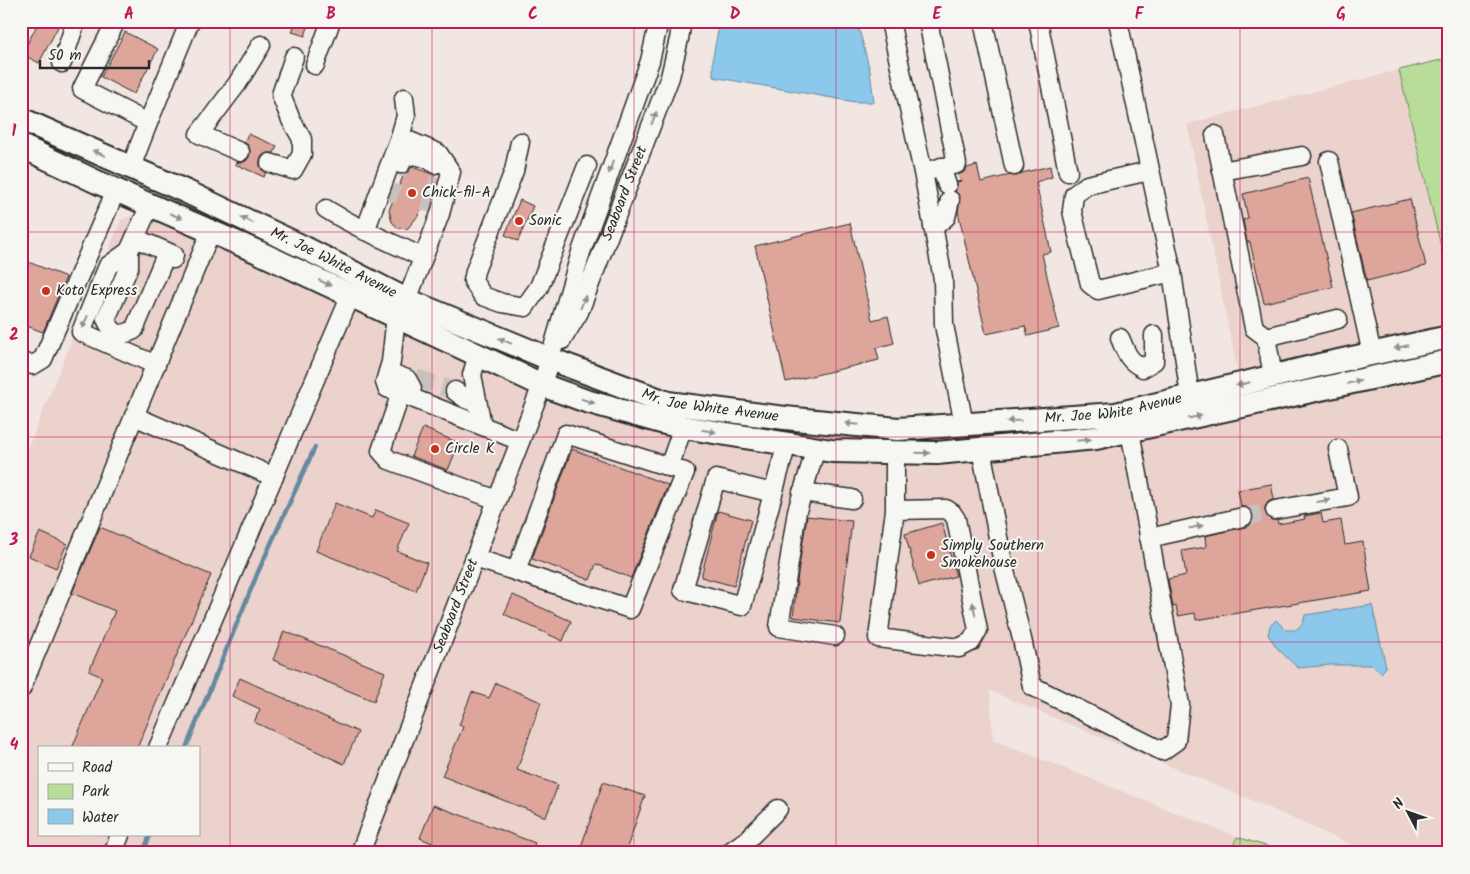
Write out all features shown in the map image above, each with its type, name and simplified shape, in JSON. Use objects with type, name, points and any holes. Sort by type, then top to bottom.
[{"type":"main road","name":"Mr. Joe White Avenue","points":[[21,119],[187,192],[276,234],[478,354],[542,385],[586,401],[684,427],[832,451],[937,453],[1096,438],[1449,360]]},
{"type":"main road","name":"Mr. Joe White Avenue","points":[[21,146],[352,295],[402,308],[550,359],[668,403],[785,418],[898,429],[1116,414],[1273,376],[1449,337]]},
{"type":"street","points":[[62,63],[76,21]]},
{"type":"street","points":[[116,21],[82,90],[148,123]]},
{"type":"street","points":[[131,167],[190,21]]},
{"type":"street","points":[[315,65],[331,21]]},
{"type":"street","name":"Seaboard Street","points":[[360,853],[542,385],[581,252],[650,60],[660,21]]},
{"type":"street","name":"Seaboard Street","points":[[550,359],[579,312],[629,185],[670,78],[682,21]]},
{"type":"street","points":[[890,21],[923,172],[943,279],[944,325],[964,424]]},
{"type":"street","points":[[923,172],[957,164],[928,21]]},
{"type":"street","points":[[982,21],[1014,166]]},
{"type":"street","points":[[1038,21],[1068,172]]},
{"type":"street","points":[[1118,21],[1172,272],[1190,396]]},
{"type":"street","points":[[240,152],[199,134],[237,84],[261,45]]},
{"type":"street","points":[[270,162],[293,170],[302,154],[302,138],[291,120],[281,95],[294,57]]},
{"type":"street","points":[[367,224],[406,116],[404,98]]},
{"type":"street","points":[[1215,135],[1254,328],[1266,337],[1273,376]]},
{"type":"street","points":[[400,136],[438,153],[451,172],[440,214],[402,308],[385,382],[387,388],[409,384],[482,425],[520,441]]},
{"type":"street","points":[[520,142],[514,171],[475,271],[473,281],[483,296],[502,303],[525,307],[539,287],[586,166]]},
{"type":"street","points":[[401,164],[402,160],[409,156],[418,156],[431,160],[437,165],[440,172],[438,178]]},
{"type":"street","points":[[1222,171],[1302,156]]},
{"type":"street","points":[[1329,161],[1372,354]]},
{"type":"street","points":[[933,228],[946,217],[948,193],[941,167]]},
{"type":"street","points":[[1149,171],[1088,185],[1074,195],[1072,211],[1090,284],[1098,290],[1172,272]]},
{"type":"street","points":[[21,362],[32,365],[43,359],[116,190]]},
{"type":"street","points":[[367,224],[379,216],[387,200]]},
{"type":"street","points":[[150,205],[132,244],[129,267],[106,319],[116,334],[124,335],[134,330],[167,252]]},
{"type":"street","points":[[326,209],[343,220],[367,224],[381,238],[422,257]]},
{"type":"street","points":[[381,238],[413,245],[417,242],[428,212]]},
{"type":"street","points":[[21,690],[211,231]]},
{"type":"street","points":[[556,243],[576,252],[581,252]]},
{"type":"street","points":[[132,244],[174,255],[132,354]]},
{"type":"street","points":[[132,244],[108,266],[81,332],[156,365]]},
{"type":"street","points":[[159,746],[352,295]]},
{"type":"street","points":[[1266,337],[1338,318]]},
{"type":"street","points":[[1120,338],[1125,351],[1133,363],[1143,368],[1154,361],[1154,335]]},
{"type":"street","points":[[478,354],[463,399],[482,425]]},
{"type":"street","points":[[409,384],[381,451],[388,460],[497,500]]},
{"type":"street","points":[[134,416],[274,477]]},
{"type":"street","points":[[669,467],[684,427]]},
{"type":"street","points":[[982,449],[1003,563],[1032,686],[1162,750],[1176,741],[1180,705],[1130,431]]},
{"type":"street","points":[[475,558],[516,572],[630,610],[685,472],[566,434],[516,572]]},
{"type":"street","points":[[774,493],[716,478],[683,590],[742,606],[774,493],[788,443]]},
{"type":"street","points":[[816,448],[797,511],[779,627],[835,636]]},
{"type":"street","points":[[1276,510],[1348,497],[1338,449]]},
{"type":"street","points":[[895,452],[895,510],[878,638],[959,648],[971,642],[978,630],[956,519],[946,508],[895,510]]},
{"type":"street","points":[[802,492],[852,499]]},
{"type":"street","points":[[1149,538],[1243,517]]},
{"type":"street","points":[[728,853],[748,839],[778,809]]},
{"type":"street","points":[[113,853],[120,836]]},
{"type":"shaded area","points":[[1399,70],[1449,268],[1449,853],[1370,853],[1251,800],[990,691],[993,740],[1237,837],[1230,853],[21,853],[21,465],[121,220],[187,192],[588,379],[898,429],[1116,414],[1240,384],[1187,124]]},
{"type":"green space","points":[[1449,58],[1449,280],[1399,70]]},
{"type":"green space","points":[[1237,837],[1288,853],[1230,853]]},
{"type":"water","points":[[720,21],[857,21],[870,71],[874,102],[855,102],[713,77],[713,56]]},
{"type":"water","points":[[1372,605],[1386,667],[1381,673],[1372,665],[1330,665],[1298,668],[1278,649],[1268,635],[1270,626],[1276,620],[1286,630],[1296,630],[1303,623],[1305,615]]},
{"type":"building","points":[[39,21],[61,21],[39,63],[22,54]]},
{"type":"building","points":[[296,21],[310,21],[305,36],[292,32]]},
{"type":"building","points":[[125,32],[158,49],[134,94],[101,77]]},
{"type":"building","points":[[248,134],[277,146],[274,153],[267,153],[260,159],[260,166],[266,172],[264,177],[235,164],[236,162],[246,161],[249,157],[250,150],[244,142]]},
{"type":"building","points":[[977,165],[981,182],[1010,175],[1017,176],[1050,166],[1052,177],[1036,182],[1051,252],[1042,254],[1059,328],[1028,336],[1025,326],[986,334],[958,212],[960,197],[955,191],[957,182],[961,181],[958,175],[967,168]]},
{"type":"building","name":"Chick-fil-A","points":[[412,167],[435,175],[418,216],[407,229],[398,228],[392,222],[389,210],[404,174]]},
{"type":"building","points":[[1308,178],[1333,287],[1264,303],[1250,242],[1247,242],[1243,220],[1248,218],[1243,194]]},
{"type":"building","points":[[1410,199],[1426,266],[1367,281],[1351,213]]},
{"type":"building","name":"Sonic","points":[[520,200],[533,206],[518,241],[505,235]]},
{"type":"building","points":[[850,223],[872,320],[888,316],[894,343],[876,348],[879,360],[786,382],[755,246]]},
{"type":"building","points":[[21,259],[66,277],[43,332],[21,324]]},
{"type":"building","name":"Circle K","points":[[423,428],[459,443],[448,470],[411,456]]},
{"type":"building","points":[[572,449],[668,485],[631,578],[596,564],[590,580],[532,559]]},
{"type":"building","points":[[1271,484],[1274,499],[1268,502],[1265,511],[1271,520],[1277,520],[1278,524],[1305,519],[1304,516],[1321,513],[1323,523],[1341,520],[1345,545],[1363,542],[1371,591],[1196,620],[1195,613],[1178,616],[1176,606],[1173,607],[1168,579],[1186,575],[1182,551],[1206,547],[1205,536],[1250,525],[1253,521],[1253,514],[1247,507],[1241,507],[1238,490]]},
{"type":"building","points":[[335,503],[372,518],[376,510],[409,523],[397,551],[427,563],[416,591],[316,551]]},
{"type":"building","points":[[718,511],[751,520],[734,586],[701,577]]},
{"type":"building","points":[[807,516],[852,521],[840,623],[793,617]]},
{"type":"building","name":"Simply Southern Smokehouse","points":[[942,523],[956,576],[919,586],[905,534]]},
{"type":"building","points":[[100,527],[211,575],[138,746],[73,746],[102,677],[89,671],[115,611],[72,593]]},
{"type":"building","points":[[40,532],[67,544],[56,568],[29,556]]},
{"type":"building","points":[[513,595],[571,621],[563,641],[504,614]]},
{"type":"building","points":[[284,631],[385,672],[374,701],[273,660]]},
{"type":"building","points":[[240,678],[358,732],[344,764],[254,722],[260,709],[232,696]]},
{"type":"building","points":[[496,683],[541,702],[517,770],[558,785],[546,817],[442,776],[463,727],[459,725],[472,692],[489,698]]},
{"type":"building","points":[[603,782],[645,796],[625,853],[579,853]]},
{"type":"building","points":[[433,805],[535,843],[531,853],[457,853],[420,838]]},
{"type":"waterway","points":[[187,746],[258,572],[315,447]]},
{"type":"waterway","points":[[143,853],[150,836]]},
{"type":"tunnel","points":[[387,200],[401,164]]},
{"type":"tunnel","points":[[428,212],[439,178]]},
{"type":"tunnel","points":[[416,378],[455,391]]},
{"type":"tunnel","points":[[1243,517],[1275,510]]},
{"type":"place","name":"Chick-fil-A","points":[[412,193]]},
{"type":"place","name":"Sonic","points":[[519,221]]},
{"type":"place","name":"Koto Express","points":[[46,291]]},
{"type":"place","name":"Circle K","points":[[435,449]]},
{"type":"place","name":"Simply Southern Smokehouse","points":[[931,555]]}]
